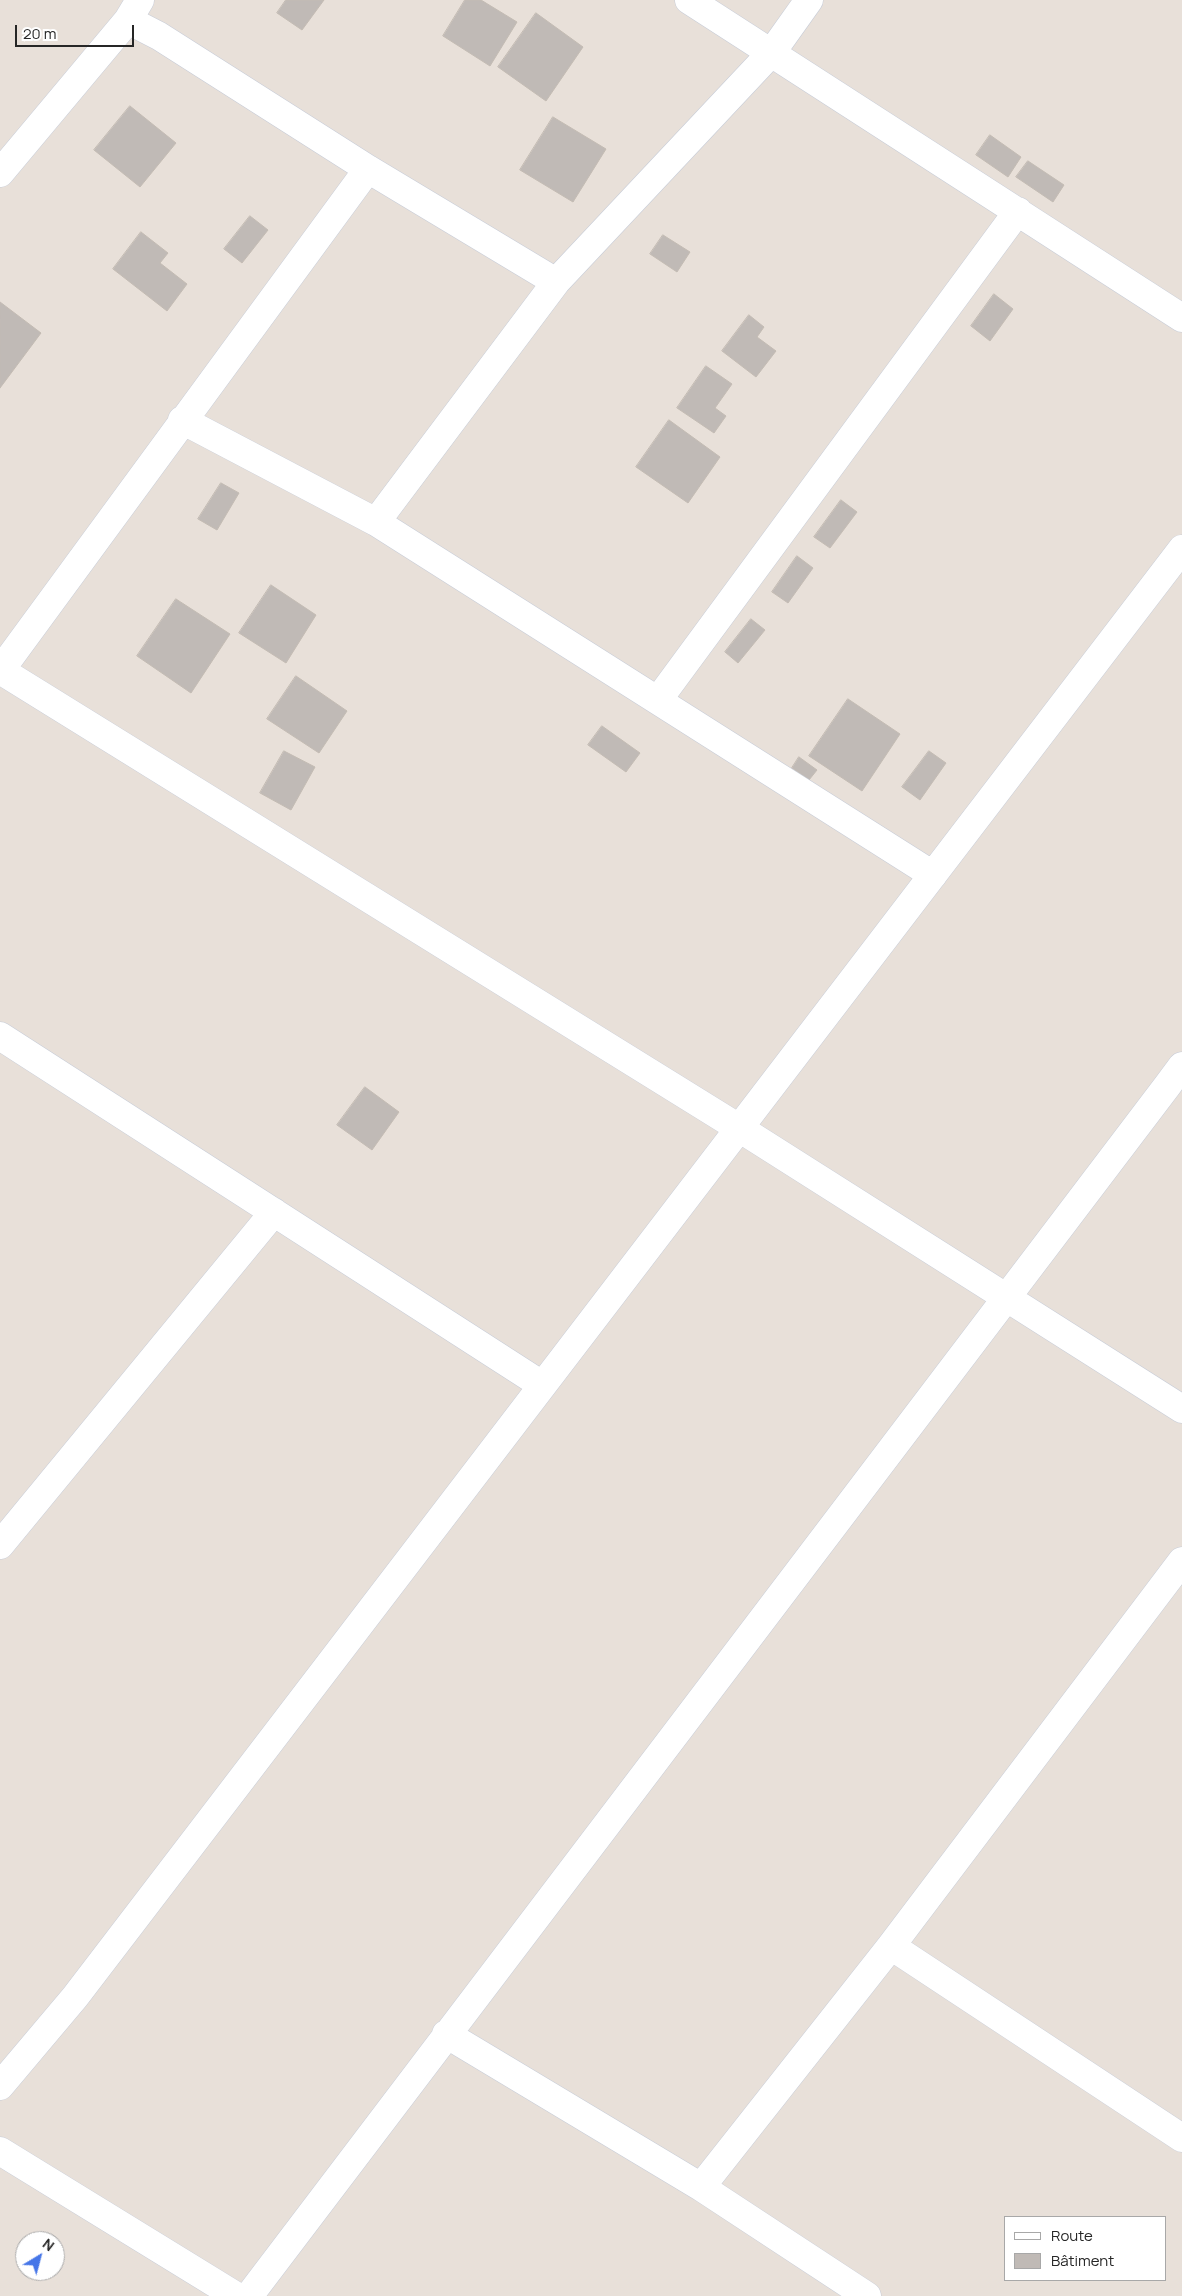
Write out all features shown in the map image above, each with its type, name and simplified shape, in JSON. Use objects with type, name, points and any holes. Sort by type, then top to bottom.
[{"type":"street","points":[[689,0],[1182,318]]},
{"type":"street","points":[[376,522],[556,282],[772,52],[809,0]]},
{"type":"street","points":[[0,173],[134,10],[167,41],[368,169],[556,282]]},
{"type":"street","points":[[368,169],[0,670],[739,1128],[1007,1300],[1182,1409]]},
{"type":"street","points":[[658,700],[1018,211]]},
{"type":"street","points":[[182,420],[376,522],[933,875]]},
{"type":"street","points":[[0,2086],[75,1996],[1182,550]]},
{"type":"street","points":[[5,1048],[274,1212],[542,1385]]},
{"type":"street","points":[[249,2296],[446,2034],[1007,1300],[1182,1066]]},
{"type":"street","points":[[0,1545],[274,1212]]},
{"type":"street","points":[[702,2187],[891,1946],[1182,1561]]},
{"type":"street","points":[[891,1946],[1182,2138]]},
{"type":"street","points":[[446,2034],[702,2187],[867,2296]]},
{"type":"street","points":[[0,2151],[236,2296]]},
{"type":"building","points":[[286,0],[324,0],[302,30],[277,13]]},
{"type":"building","points":[[465,0],[481,0],[517,22],[490,66],[443,36]]},
{"type":"building","points":[[536,13],[583,47],[546,101],[498,67]]},
{"type":"building","points":[[130,106],[176,143],[140,187],[94,150]]},
{"type":"building","points":[[553,117],[606,149],[573,202],[520,170]]},
{"type":"building","points":[[990,135],[1021,157],[1008,177],[976,155]]},
{"type":"building","points":[[1028,161],[1064,185],[1053,202],[1016,177]]},
{"type":"building","points":[[250,216],[268,230],[242,263],[224,249]]},
{"type":"building","points":[[141,232],[168,253],[160,263],[187,284],[167,311],[113,269]]},
{"type":"building","points":[[663,235],[690,252],[677,272],[650,254]]},
{"type":"building","points":[[994,294],[1013,309],[990,341],[971,326]]},
{"type":"building","points":[[0,302],[41,333],[0,388]]},
{"type":"building","points":[[749,315],[764,327],[757,337],[776,351],[756,377],[722,351]]},
{"type":"building","points":[[706,366],[732,384],[715,408],[726,416],[714,433],[677,408]]},
{"type":"building","points":[[669,420],[720,457],[688,503],[636,467]]},
{"type":"building","points":[[221,483],[239,493],[217,530],[198,519]]},
{"type":"building","points":[[841,500],[857,512],[830,548],[814,537]]},
{"type":"building","points":[[797,556],[813,568],[788,603],[772,592]]},
{"type":"building","points":[[271,585],[316,615],[286,663],[239,633]]},
{"type":"building","points":[[176,599],[230,634],[191,693],[137,656]]},
{"type":"building","points":[[751,619],[765,630],[738,663],[725,652]]},
{"type":"building","points":[[296,676],[347,711],[319,753],[267,719]]},
{"type":"building","points":[[848,699],[900,734],[862,791],[809,756]]},
{"type":"building","points":[[602,726],[640,753],[626,772],[588,745]]},
{"type":"building","points":[[284,751],[315,767],[291,810],[260,793]]},
{"type":"building","points":[[929,751],[946,763],[920,800],[902,787]]},
{"type":"building","points":[[799,757],[817,770],[809,780],[792,768]]},
{"type":"building","points":[[365,1087],[399,1112],[372,1150],[337,1125]]}]
